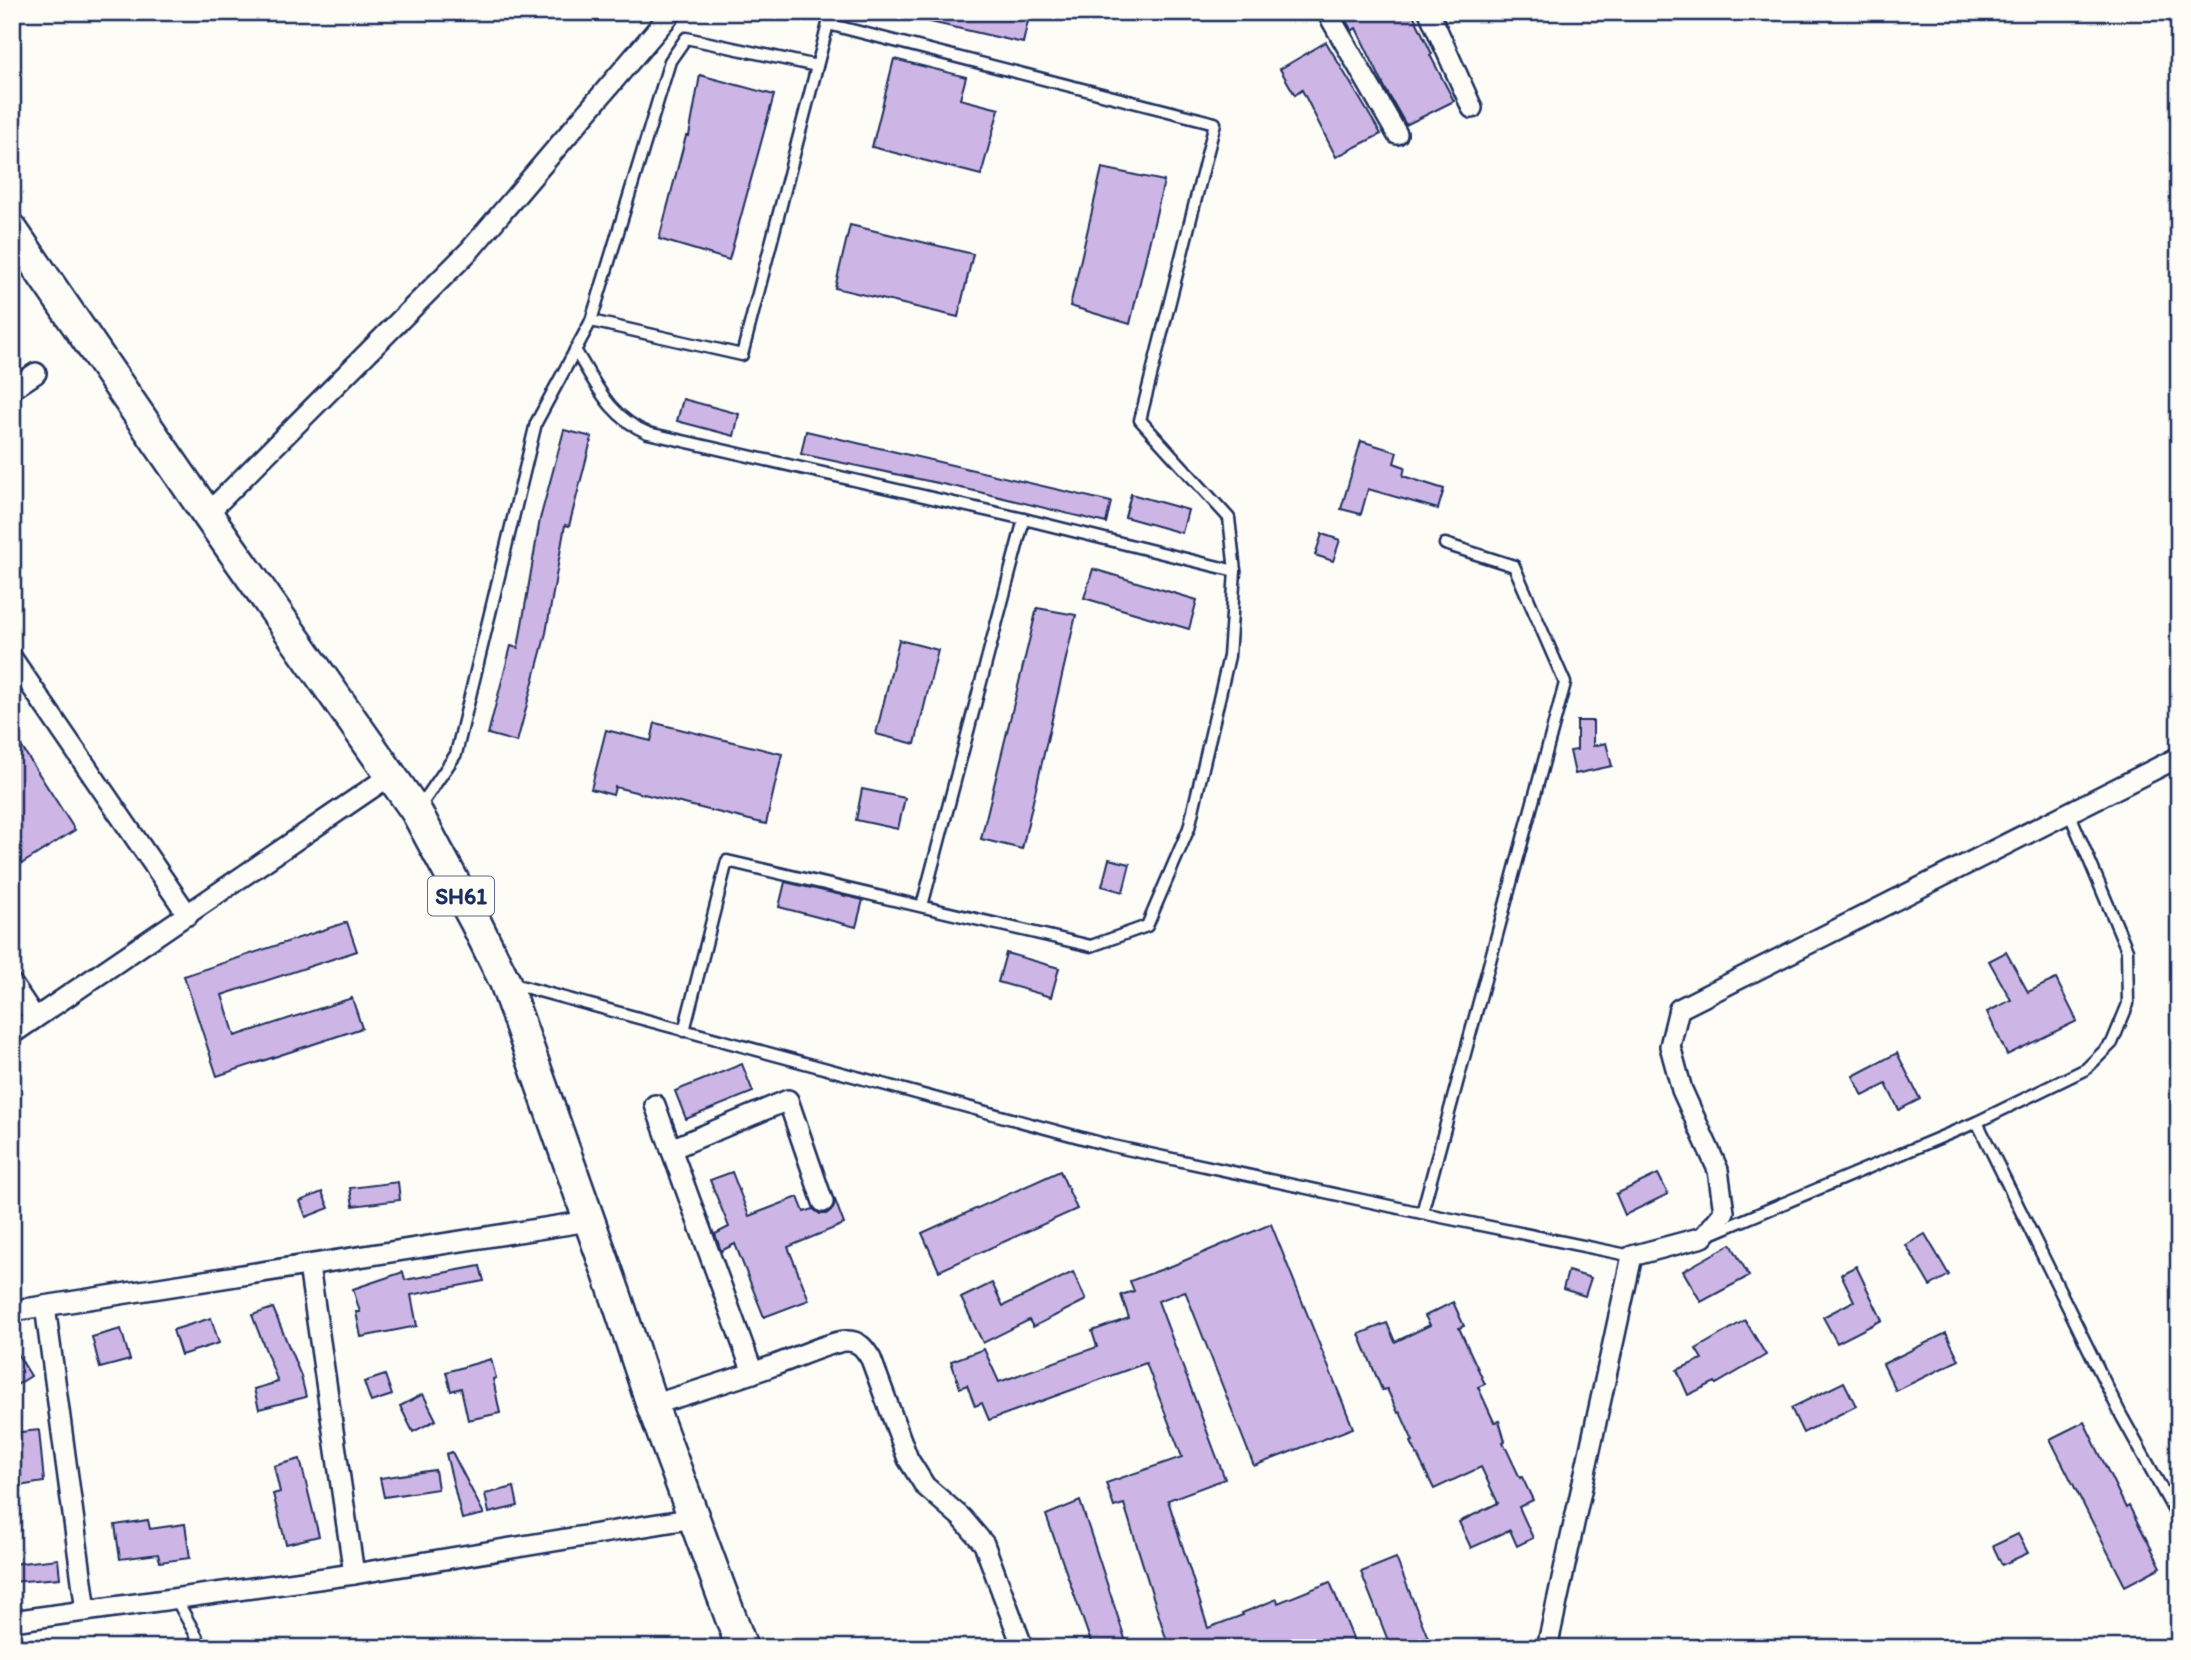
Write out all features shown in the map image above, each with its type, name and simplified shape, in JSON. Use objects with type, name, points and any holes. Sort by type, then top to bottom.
[{"type":"main road","name":"SH61","points":[[12,230],[206,514],[416,811],[505,982],[652,1405],[742,1648]]},
{"type":"street","points":[[206,514],[470,250],[672,12]]},
{"type":"street","points":[[1327,12],[1397,134]]},
{"type":"street","points":[[1429,12],[1472,108]]},
{"type":"street","points":[[12,389],[36,373]]},
{"type":"street","points":[[12,659],[188,915]]},
{"type":"street","points":[[1547,1648],[1632,1256],[1703,1237],[1724,1212],[1718,1170],[1682,1090],[1670,1046],[1679,1009],[2179,757]]},
{"type":"street","points":[[12,1034],[391,775]]},
{"type":"street","points":[[12,984],[36,1018]]},
{"type":"street","points":[[671,1149],[788,1100],[823,1202]]},
{"type":"street","points":[[655,1105],[753,1373]]},
{"type":"street","points":[[12,1311],[589,1221]]},
{"type":"street","points":[[309,1266],[354,1574]]},
{"type":"street","points":[[45,1306],[86,1611]]},
{"type":"street","points":[[652,1405],[846,1341],[856,1342],[871,1359],[908,1458],[925,1486],[962,1518],[984,1544],[1023,1648]]},
{"type":"street","points":[[12,1622],[354,1574],[694,1518]]},
{"type":"lane","points":[[591,321],[742,355],[828,23],[1215,123],[1140,420],[1229,517],[1235,570],[1229,656],[1189,828],[1147,926],[1090,946],[727,861],[684,1031]]},
{"type":"lane","points":[[416,811],[456,754],[536,423],[591,321],[670,61],[686,38],[817,66]]},
{"type":"lane","points":[[575,350],[609,406],[621,419],[648,433],[1235,570]]},
{"type":"lane","points":[[922,906],[1024,519]]},
{"type":"lane","points":[[1422,1213],[1565,683],[1514,566],[1445,544]]},
{"type":"lane","points":[[1703,1237],[1977,1122],[2086,1069],[2112,1043],[2127,1004],[2127,950],[2068,812]]},
{"type":"lane","points":[[505,982],[1108,1145],[1632,1256]]},
{"type":"lane","points":[[1977,1122],[2121,1415],[2179,1520]]},
{"type":"lane","points":[[176,1599],[203,1648]]},
{"type":"building","points":[[918,12],[1030,12],[1023,43],[917,19]]},
{"type":"building","points":[[1341,12],[1412,12],[1454,101],[1406,125],[1356,28],[1352,31]]},
{"type":"building","points":[[1326,42],[1381,134],[1336,157],[1302,90],[1295,95],[1280,69]]},
{"type":"building","points":[[894,59],[966,77],[960,99],[999,109],[981,175],[872,147]]},
{"type":"building","points":[[700,75],[774,95],[729,260],[659,239],[686,136],[689,136]]},
{"type":"building","points":[[1102,168],[1164,181],[1130,324],[1070,306]]},
{"type":"building","points":[[850,225],[973,254],[958,317],[835,288]]},
{"type":"building","points":[[683,399],[739,414],[734,436],[677,421]]},
{"type":"building","points":[[564,430],[592,437],[569,526],[565,525],[546,633],[517,742],[488,734],[511,646],[518,648],[540,519]]},
{"type":"building","points":[[806,431],[1111,502],[1106,523],[975,491],[801,454]]},
{"type":"building","points":[[1361,441],[1397,452],[1394,463],[1405,467],[1403,476],[1444,489],[1438,509],[1368,489],[1361,514],[1341,509]]},
{"type":"building","points":[[1131,494],[1188,510],[1182,533],[1125,517]]},
{"type":"building","points":[[1322,534],[1340,540],[1333,561],[1315,555]]},
{"type":"building","points":[[1093,569],[1197,600],[1189,629],[1084,598]]},
{"type":"building","points":[[1037,608],[1076,615],[1022,849],[981,839]]},
{"type":"building","points":[[899,640],[938,650],[915,744],[876,734]]},
{"type":"building","points":[[1577,721],[1593,721],[1593,746],[1606,743],[1612,766],[1575,774],[1570,751],[1577,750]]},
{"type":"building","points":[[655,723],[782,754],[766,824],[615,787],[613,795],[591,789],[606,730],[651,741]]},
{"type":"building","points":[[12,732],[75,830],[12,870]]},
{"type":"building","points":[[862,789],[905,798],[898,829],[856,820]]},
{"type":"building","points":[[1109,859],[1130,864],[1123,892],[1102,886]]},
{"type":"building","points":[[785,882],[863,900],[856,927],[779,907]]},
{"type":"building","points":[[347,922],[357,951],[222,995],[235,1036],[352,998],[362,1028],[217,1076],[184,976]]},
{"type":"building","points":[[2006,952],[2028,992],[2056,979],[2077,1021],[2007,1055],[1987,1012],[2011,1000],[1989,961]]},
{"type":"building","points":[[1006,953],[1059,968],[1051,997],[998,982]]},
{"type":"building","points":[[1897,1053],[1920,1099],[1899,1110],[1886,1084],[1863,1096],[1853,1076]]},
{"type":"building","points":[[742,1064],[753,1092],[686,1119],[675,1091]]},
{"type":"building","points":[[1060,1171],[1077,1209],[939,1271],[922,1233]]},
{"type":"building","points":[[732,1172],[749,1216],[798,1197],[804,1212],[813,1209],[820,1214],[826,1214],[833,1209],[835,1200],[844,1224],[788,1247],[809,1300],[764,1317],[735,1244],[721,1251],[715,1234],[729,1227],[710,1180]]},
{"type":"building","points":[[1658,1174],[1668,1194],[1625,1215],[1616,1194]]},
{"type":"building","points":[[398,1182],[400,1200],[353,1206],[350,1188]]},
{"type":"building","points":[[322,1192],[329,1208],[306,1217],[300,1201]]},
{"type":"building","points":[[1271,1224],[1353,1428],[1254,1466],[1185,1291],[1158,1301],[1225,1479],[1168,1500],[1208,1628],[1277,1599],[1278,1603],[1330,1582],[1357,1648],[1169,1648],[1124,1504],[1114,1507],[1106,1483],[1182,1457],[1146,1363],[989,1420],[982,1403],[975,1406],[967,1385],[960,1388],[951,1361],[984,1349],[999,1382],[1097,1347],[1092,1331],[1129,1318],[1121,1295],[1134,1291],[1130,1281]]},
{"type":"building","points":[[1925,1234],[1949,1275],[1930,1286],[1906,1245]]},
{"type":"building","points":[[1731,1244],[1749,1276],[1701,1302],[1683,1271]]},
{"type":"building","points":[[480,1266],[484,1281],[411,1295],[417,1326],[361,1337],[356,1312],[360,1312],[353,1289],[403,1272],[405,1280]]},
{"type":"building","points":[[1856,1266],[1882,1320],[1837,1343],[1823,1317],[1854,1301],[1841,1274]]},
{"type":"building","points":[[1568,1271],[1591,1278],[1585,1296],[1563,1289]]},
{"type":"building","points":[[1073,1272],[1086,1300],[1033,1327],[1029,1320],[983,1343],[961,1298],[992,1283],[1003,1306]]},
{"type":"building","points":[[1453,1302],[1464,1326],[1459,1328],[1485,1384],[1478,1387],[1494,1422],[1499,1421],[1505,1441],[1503,1442],[1533,1500],[1519,1507],[1533,1538],[1517,1546],[1510,1530],[1471,1548],[1459,1522],[1498,1503],[1481,1467],[1434,1489],[1400,1412],[1398,1413],[1387,1389],[1382,1390],[1359,1334],[1387,1323],[1395,1342],[1430,1325],[1425,1316]]},
{"type":"building","points":[[273,1308],[301,1376],[306,1397],[259,1409],[254,1389],[278,1382],[252,1315]]},
{"type":"building","points":[[211,1318],[219,1343],[181,1355],[173,1330]]},
{"type":"building","points":[[1745,1320],[1766,1355],[1716,1384],[1715,1382],[1688,1395],[1677,1370],[1702,1359],[1696,1349]]},
{"type":"building","points":[[121,1329],[130,1360],[100,1368],[92,1337]]},
{"type":"building","points":[[1946,1333],[1959,1360],[1896,1391],[1883,1364]]},
{"type":"building","points":[[12,1345],[31,1376],[12,1388]]},
{"type":"building","points":[[491,1359],[500,1413],[468,1420],[461,1388],[451,1391],[446,1372]]},
{"type":"building","points":[[385,1375],[392,1395],[371,1402],[364,1382]]},
{"type":"building","points":[[1844,1382],[1856,1406],[1803,1433],[1791,1408]]},
{"type":"building","points":[[423,1394],[436,1420],[413,1432],[400,1406]]},
{"type":"building","points":[[2084,1422],[2126,1508],[2129,1506],[2161,1567],[2125,1586],[2050,1439]]},
{"type":"building","points":[[39,1430],[44,1482],[12,1487],[12,1433]]},
{"type":"building","points":[[452,1452],[484,1514],[462,1519],[446,1454]]},
{"type":"building","points":[[300,1459],[319,1536],[286,1544],[273,1494],[280,1492],[274,1466]]},
{"type":"building","points":[[435,1470],[438,1489],[384,1497],[380,1478]]},
{"type":"building","points":[[514,1487],[518,1506],[489,1513],[485,1494]]},
{"type":"building","points":[[1080,1501],[1128,1648],[1093,1648],[1046,1515]]},
{"type":"building","points":[[148,1520],[150,1529],[185,1524],[190,1558],[160,1562],[158,1554],[120,1559],[115,1525]]},
{"type":"building","points":[[2018,1534],[2028,1553],[2002,1565],[1993,1546]]},
{"type":"building","points":[[1396,1558],[1432,1648],[1391,1648],[1361,1572]]},
{"type":"building","points":[[58,1559],[60,1578],[12,1582],[12,1564]]}]
